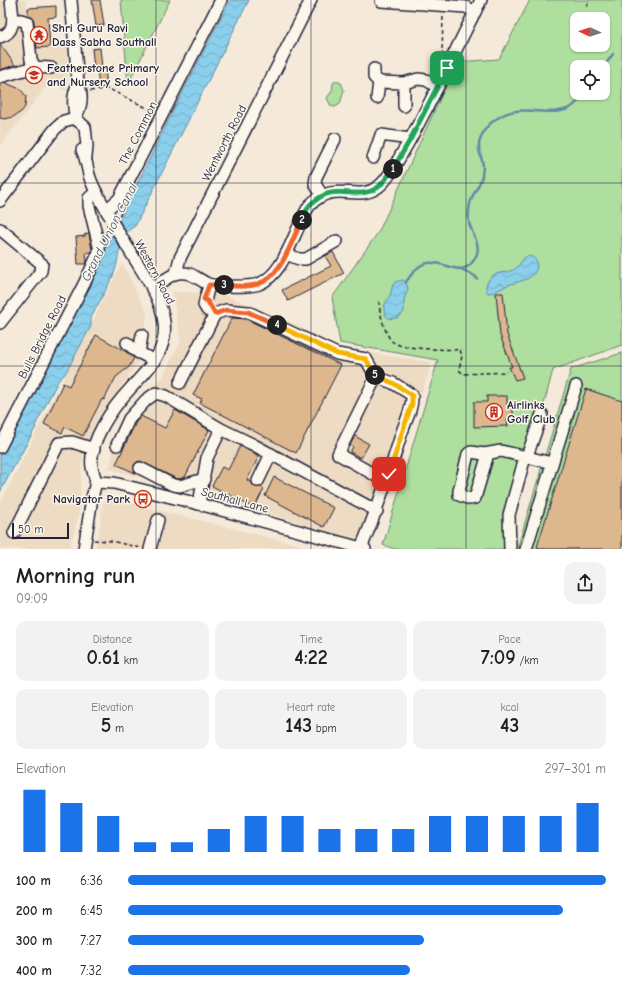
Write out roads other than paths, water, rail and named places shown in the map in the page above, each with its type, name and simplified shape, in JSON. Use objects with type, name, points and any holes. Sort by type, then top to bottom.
[{"type":"street","points":[[0,37],[7,35],[11,31],[13,20],[11,0]]},
{"type":"street","points":[[0,201],[55,129],[64,121],[75,118],[80,108],[80,88],[71,0]]},
{"type":"street","name":"The Common","points":[[106,210],[119,199],[220,0]]},
{"type":"street","name":"Wentworth Road","points":[[176,273],[180,258],[311,0]]},
{"type":"street","points":[[152,289],[176,273],[194,275],[209,285],[257,285],[268,280],[278,270],[309,206],[322,195],[331,192],[360,194],[377,188],[385,180],[410,140],[481,0]]},
{"type":"street","points":[[381,1],[466,7],[475,12]]},
{"type":"street","points":[[13,20],[27,22],[31,60],[34,67]]},
{"type":"street","points":[[0,77],[34,67],[51,68]]},
{"type":"street","points":[[374,70],[374,77],[379,82],[404,83],[418,79],[426,80],[438,87]]},
{"type":"street","points":[[377,98],[379,82]]},
{"type":"street","points":[[404,83],[404,106]]},
{"type":"street","name":"Western Road","points":[[75,118],[85,127],[87,146],[86,157],[89,176],[96,192],[161,306],[164,323],[164,341],[155,361],[128,390],[100,431],[94,449],[92,467],[96,482]]},
{"type":"street","points":[[373,158],[376,135],[410,140]]},
{"type":"street","points":[[322,195],[315,184],[316,177],[335,139]]},
{"type":"street","name":"Bulls Bridge Road","points":[[0,447],[99,252],[99,246],[89,206],[89,198],[96,192]]},
{"type":"street","points":[[0,229],[42,264],[41,271],[0,323]]},
{"type":"street","points":[[286,254],[300,259],[306,259],[337,241]]},
{"type":"street","points":[[209,285],[204,299],[208,302],[215,314]]},
{"type":"street","points":[[180,383],[215,314],[226,310],[248,312],[337,354],[366,359],[376,377],[393,383],[412,395],[412,404],[377,511],[363,548]]},
{"type":"street","points":[[139,353],[142,335]]},
{"type":"street","points":[[127,343],[139,353],[155,361]]},
{"type":"street","points":[[376,377],[338,454],[386,482]]},
{"type":"street","points":[[526,549],[576,386]]},
{"type":"street","points":[[117,445],[129,419],[146,400],[156,393],[166,396],[221,429],[377,511]]},
{"type":"street","points":[[510,549],[509,515],[525,457],[527,456],[542,414]]},
{"type":"street","points":[[199,504],[207,458],[221,429]]},
{"type":"street","points":[[14,532],[59,443],[72,442],[94,449]]},
{"type":"street","points":[[488,454],[501,451],[552,463]]},
{"type":"street","points":[[258,481],[271,454]]},
{"type":"street","points":[[140,468],[173,485],[180,486],[204,479]]},
{"type":"street","points":[[85,544],[96,482]]},
{"type":"street","name":"Southall Lane","points":[[96,482],[114,483],[199,504],[363,548]]},
{"type":"street","points":[[150,549],[158,520]]},
{"type":"water","points":[[230,0],[249,0],[135,226],[129,231],[122,242],[113,276],[91,318],[91,326],[65,374],[58,381],[35,426],[36,427],[0,492],[0,455],[82,296],[169,119]]},
{"type":"water","points":[[528,256],[534,258],[537,262],[536,269],[531,277],[488,293],[486,286],[493,275],[513,270]]},
{"type":"water","points":[[403,280],[406,282],[408,289],[404,299],[404,312],[398,317],[392,319],[385,313],[385,305],[391,294],[394,283]]},
{"type":"waterway","points":[[609,60],[613,54]]},
{"type":"waterway","points":[[406,282],[421,265],[435,263],[460,269],[466,268],[471,264],[476,256],[478,247],[469,222],[469,210],[471,200],[482,176],[483,164],[479,151],[479,144],[483,133],[489,125],[501,116],[512,112],[521,110],[551,112],[560,111],[570,108],[579,100]]},
{"type":"waterway","points":[[461,269],[475,276],[477,279]]},
{"type":"place","name":"Shri Guru Ravi Dass Sabha Southall","points":[[39,35]]},
{"type":"place","name":"Featherstone Primary and Nursery School","points":[[34,75]]},
{"type":"place","name":"Airlinks Golf Club","points":[[494,412]]},
{"type":"place","name":"Navigator Park","points":[[143,499]]},
{"type":"water label","name":"Grand Union Canal","points":[[109,232]]}]
